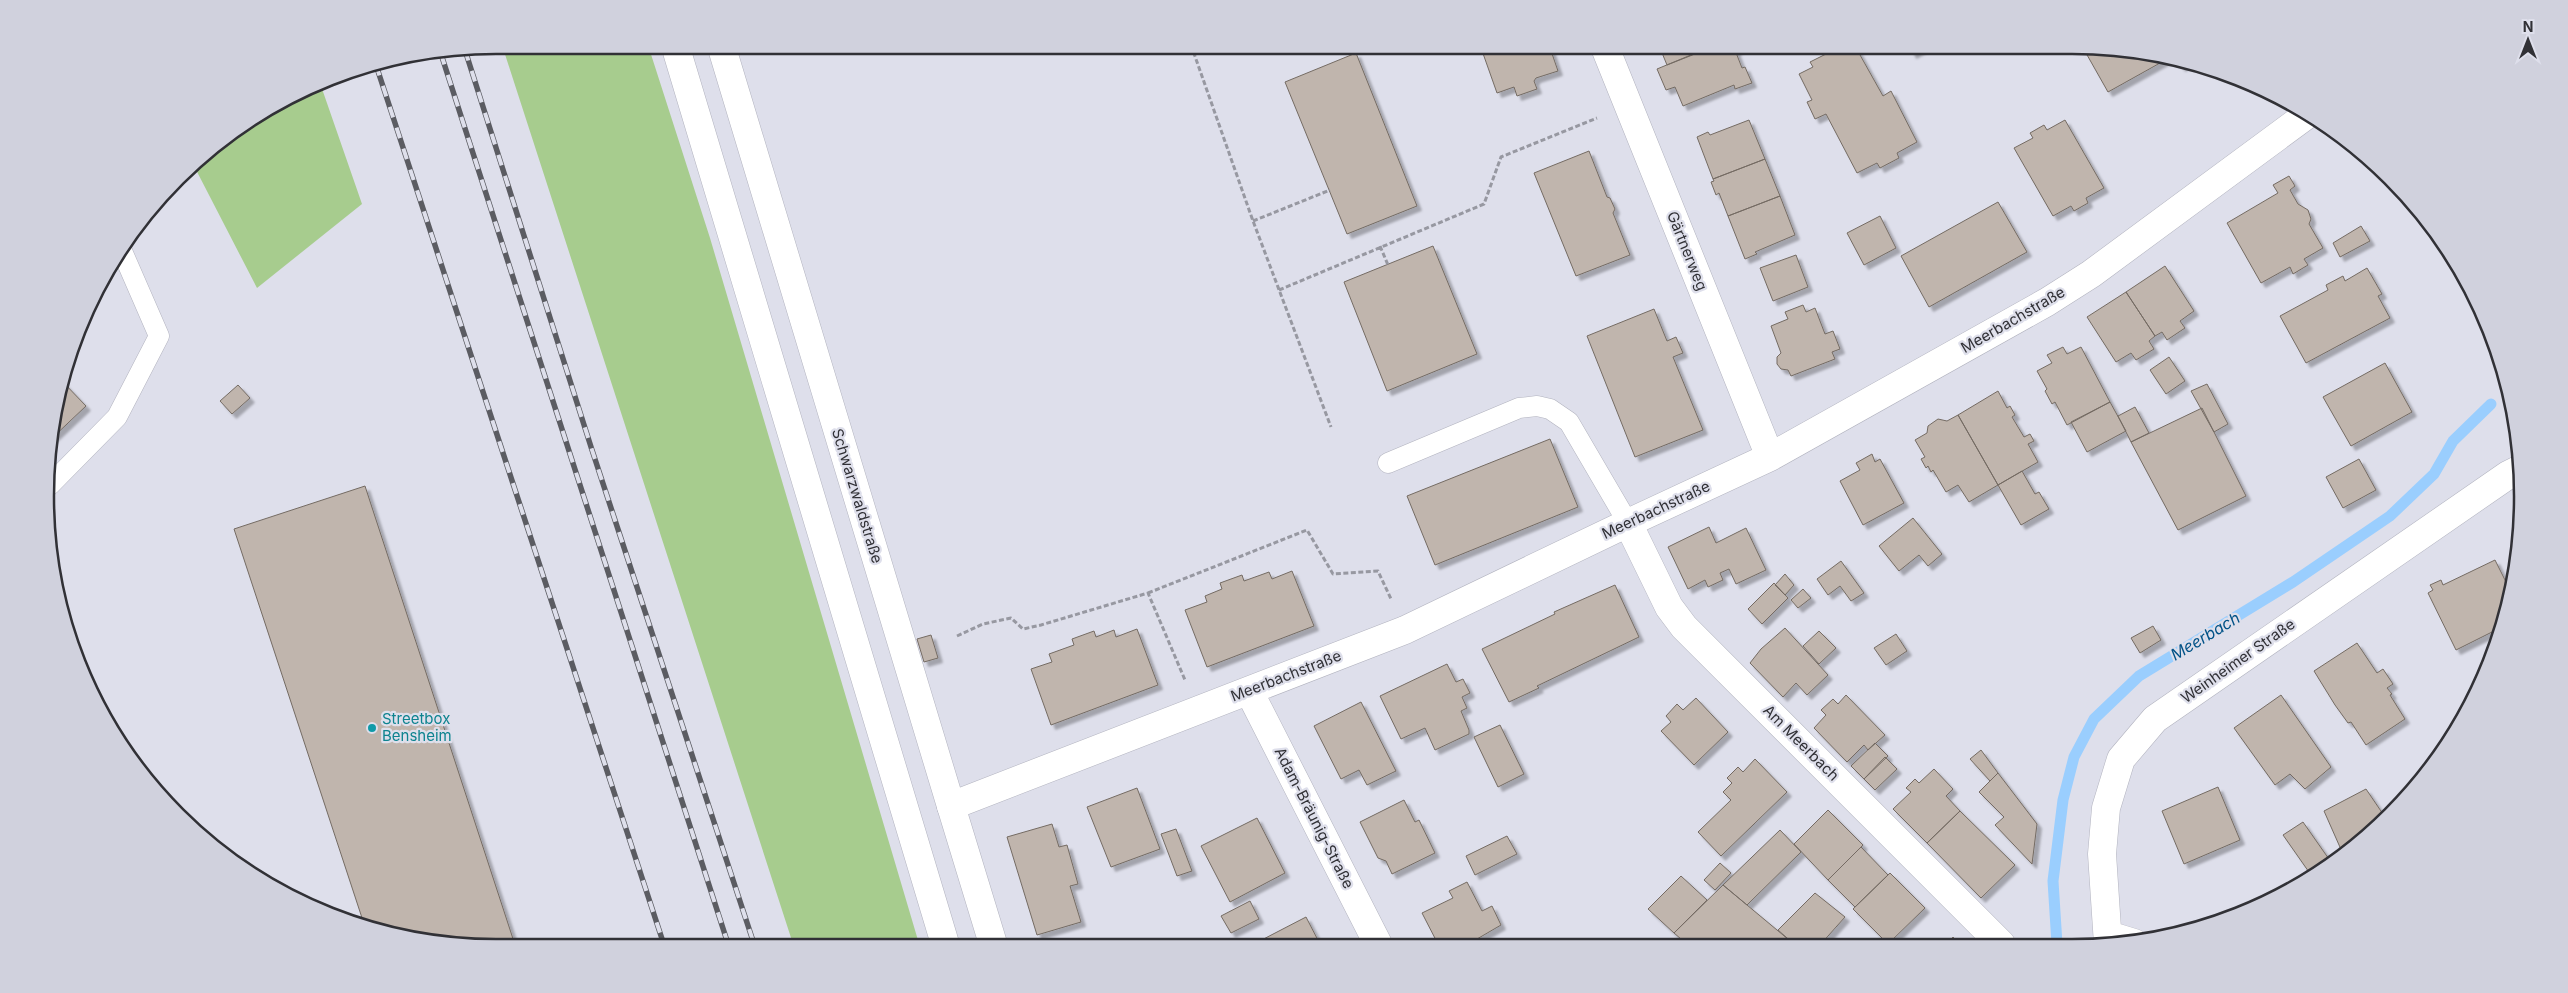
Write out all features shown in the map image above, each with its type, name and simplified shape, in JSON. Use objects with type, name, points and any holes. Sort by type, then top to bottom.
[{"type":"street","points":[[678,54],[944,939]]},
{"type":"street","name":"Schwarzwaldstraße","points":[[724,54],[992,939]]},
{"type":"street","name":"Gärtnerweg","points":[[1608,54],[1770,457]]},
{"type":"street","name":"Meerbachstraße","points":[[951,806],[1405,630],[1770,457],[2047,302],[2091,274],[2302,119]]},
{"type":"street","name":"Weinheimer Straße","points":[[2108,937],[2102,854],[2106,808],[2120,759],[2155,719],[2513,472]]},
{"type":"street","name":"Am Meerbach","points":[[1628,523],[1669,607],[1684,627],[1996,939]]},
{"type":"street","name":"Adam-Bräunig-Straße","points":[[1249,691],[1375,939]]},
{"type":"lane","points":[[55,480],[117,417],[159,336],[124,257]]},
{"type":"lane","points":[[1388,463],[1519,408],[1538,406],[1550,409],[1569,422],[1628,523]]},
{"type":"path","points":[[1194,54],[1253,221],[1331,427]]},
{"type":"path","points":[[1279,290],[1380,246],[1484,204],[1500,157],[1629,106]]},
{"type":"path","points":[[1253,221],[1330,190]]},
{"type":"path","points":[[1380,246],[1388,265]]},
{"type":"path","points":[[957,636],[983,624],[1011,618],[1023,629],[1041,625],[1148,592],[1307,530],[1333,574],[1378,571],[1405,630]]},
{"type":"path","points":[[1148,592],[1198,710]]},
{"type":"green space","points":[[505,54],[651,54],[710,238],[918,939],[791,939]]},
{"type":"green space","points":[[322,89],[362,204],[257,288],[197,171],[227,145],[251,128],[275,113]]},
{"type":"building","points":[[1356,54],[1417,206],[1347,234],[1285,82]]},
{"type":"building","points":[[1483,54],[1552,54],[1558,71],[1536,78],[1534,81],[1537,89],[1517,96],[1514,87],[1497,93]]},
{"type":"building","points":[[1662,54],[1695,54],[1667,65]]},
{"type":"building","points":[[1693,54],[1737,54],[1742,68],[1745,67],[1752,83],[1735,89],[1734,85],[1683,106],[1675,87],[1666,90],[1657,69]]},
{"type":"building","points":[[1826,54],[1859,54],[1883,96],[1891,91],[1917,142],[1897,153],[1899,158],[1880,168],[1877,163],[1857,173],[1826,114],[1815,119],[1807,102],[1812,100],[1799,74],[1813,67],[1810,62]]},
{"type":"building","points":[[2087,55],[2161,63],[2108,92]]},
{"type":"building","points":[[1749,120],[1765,159],[1713,179],[1697,137],[1708,132],[1710,135]]},
{"type":"building","points":[[2065,120],[2104,188],[2086,198],[2088,203],[2074,211],[2071,206],[2053,216],[2014,148],[2033,138],[2030,133],[2044,125],[2047,130]]},
{"type":"building","points":[[1589,151],[1607,197],[1610,198],[1615,209],[1613,213],[1630,255],[1576,276],[1534,173]]},
{"type":"building","points":[[1765,159],[1780,196],[1728,216],[1719,193],[1716,195],[1711,182],[1714,181],[1713,179]]},
{"type":"building","points":[[2289,176],[2295,186],[2290,190],[2298,204],[2308,210],[2311,219],[2309,224],[2323,248],[2304,259],[2308,265],[2293,274],[2290,267],[2261,283],[2227,223],[2278,193],[2273,185]]},
{"type":"building","points":[[1780,196],[1795,235],[1755,252],[1757,254],[1745,259],[1728,216]]},
{"type":"building","points":[[1998,202],[2027,252],[1929,307],[1901,256]]},
{"type":"building","points":[[1880,216],[1896,248],[1864,265],[1847,233]]},
{"type":"building","points":[[2361,226],[2370,241],[2340,257],[2333,243]]},
{"type":"building","points":[[1433,246],[1477,354],[1387,391],[1344,282]]},
{"type":"building","points":[[1796,255],[1808,287],[1773,301],[1760,268]]},
{"type":"building","points":[[2165,266],[2194,311],[2180,321],[2185,328],[2167,340],[2162,332],[2155,336],[2126,292]]},
{"type":"building","points":[[2367,268],[2382,294],[2378,296],[2390,318],[2306,363],[2280,316],[2328,290],[2326,285],[2343,276],[2345,281]]},
{"type":"building","points":[[2126,292],[2155,336],[2149,341],[2154,349],[2136,360],[2131,353],[2116,362],[2087,317]]},
{"type":"building","points":[[1803,305],[1806,312],[1815,308],[1825,334],[1833,331],[1840,349],[1832,352],[1835,359],[1791,376],[1788,370],[1781,369],[1777,364],[1777,357],[1781,353],[1771,326],[1788,319],[1785,312]]},
{"type":"building","points":[[1654,309],[1667,341],[1676,337],[1683,353],[1673,357],[1703,430],[1635,457],[1587,336]]},
{"type":"building","points":[[2063,347],[2067,354],[2081,347],[2110,402],[2067,425],[2055,402],[2052,404],[2045,391],[2047,389],[2037,371],[2052,363],[2047,355]]},
{"type":"building","points":[[2169,357],[2185,381],[2166,394],[2150,370]]},
{"type":"building","points":[[2385,363],[2412,412],[2351,446],[2323,397]]},
{"type":"building","points":[[2207,384],[2228,424],[2214,432],[2191,391]]},
{"type":"building","points":[[238,385],[250,398],[232,414],[220,401]]},
{"type":"building","points":[[68,387],[86,406],[59,432]]},
{"type":"building","points":[[1998,391],[2007,408],[2010,406],[2015,415],[2012,417],[2024,437],[2030,434],[2034,441],[2028,444],[2038,462],[1998,485],[1958,415]]},
{"type":"building","points":[[2110,402],[2126,431],[2087,452],[2071,422]]},
{"type":"building","points":[[2135,407],[2149,433],[2131,442],[2118,416]]},
{"type":"building","points":[[2202,408],[2246,496],[2178,530],[2131,442]]},
{"type":"building","points":[[1958,415],[1998,485],[1969,502],[1958,485],[1946,492],[1933,470],[1931,472],[1928,466],[1926,468],[1921,459],[1925,457],[1915,440],[1927,433],[1928,426],[1938,419],[1947,421]]},
{"type":"building","points":[[1550,439],[1578,507],[1435,565],[1407,496]]},
{"type":"building","points":[[1872,454],[1875,462],[1880,459],[1904,503],[1863,525],[1840,481],[1860,470],[1856,463]]},
{"type":"building","points":[[2359,459],[2376,490],[2343,508],[2326,477]]},
{"type":"building","points":[[2022,471],[2035,494],[2039,492],[2049,509],[2021,525],[1998,485]]},
{"type":"building","name":"Streetbox Bensheim","points":[[365,486],[513,939],[439,935],[410,931],[362,918],[234,529]]},
{"type":"building","points":[[1913,518],[1942,554],[1928,566],[1919,555],[1899,571],[1879,546]]},
{"type":"building","points":[[1709,527],[1716,543],[1746,528],[1766,570],[1736,584],[1729,569],[1720,573],[1723,580],[1708,587],[1705,580],[1688,589],[1668,547]]},
{"type":"building","points":[[2495,560],[2506,582],[2493,631],[2456,650],[2428,593],[2433,590],[2430,585],[2441,580],[2443,585]]},
{"type":"building","points":[[1841,561],[1864,593],[1851,601],[1840,586],[1828,595],[1817,579]]},
{"type":"building","points":[[1292,571],[1314,626],[1207,667],[1185,610],[1207,602],[1205,596],[1222,589],[1220,583],[1242,575],[1244,581],[1269,572],[1272,579]]},
{"type":"building","points":[[1785,574],[1794,585],[1785,595],[1775,585]]},
{"type":"building","points":[[1774,583],[1788,598],[1762,624],[1748,609]]},
{"type":"building","points":[[1615,585],[1639,637],[1537,686],[1539,688],[1509,702],[1482,649],[1555,614],[1554,612]]},
{"type":"building","points":[[1803,589],[1811,598],[1798,608],[1791,600]]},
{"type":"building","points":[[2153,626],[2161,640],[2140,653],[2131,638]]},
{"type":"building","points":[[1785,628],[1828,675],[1807,695],[1796,683],[1783,697],[1750,663],[1761,649]]},
{"type":"building","points":[[1137,629],[1158,685],[1051,725],[1031,669],[1052,662],[1049,654],[1074,645],[1072,639],[1094,631],[1096,637],[1114,630],[1116,637]]},
{"type":"building","points":[[1819,631],[1836,648],[1819,664],[1803,646]]},
{"type":"building","points":[[1896,634],[1907,651],[1886,665],[1874,648]]},
{"type":"building","points":[[931,635],[938,658],[924,662],[917,639]]},
{"type":"building","points":[[2357,643],[2377,673],[2383,669],[2393,684],[2387,688],[2405,719],[2366,745],[2351,722],[2348,723],[2335,705],[2314,671]]},
{"type":"building","points":[[1447,664],[1456,682],[1463,679],[1470,693],[1462,697],[1467,708],[1461,711],[1469,734],[1435,750],[1425,728],[1401,739],[1380,696]]},
{"type":"building","points":[[1846,695],[1885,735],[1868,750],[1864,745],[1847,762],[1814,728],[1826,715],[1821,710],[1833,699],[1838,704]]},
{"type":"building","points":[[2281,695],[2331,767],[2305,789],[2290,774],[2275,785],[2234,728]]},
{"type":"building","points":[[1696,698],[1728,732],[1694,765],[1661,731],[1671,722],[1666,716],[1677,704],[1683,710]]},
{"type":"building","points":[[1361,702],[1396,771],[1367,785],[1359,770],[1341,779],[1314,726]]},
{"type":"building","points":[[1500,725],[1524,774],[1498,787],[1474,737]]},
{"type":"building","points":[[1875,743],[1888,756],[1864,779],[1851,766]]},
{"type":"building","points":[[1981,750],[1998,773],[1990,781],[1970,759]]},
{"type":"building","points":[[1885,757],[1897,769],[1875,790],[1864,779]]},
{"type":"building","points":[[1755,759],[1787,792],[1721,856],[1698,832],[1731,800],[1723,792],[1732,783],[1727,778],[1738,767],[1743,772]]},
{"type":"building","points":[[1934,769],[1953,789],[1946,796],[1960,811],[1927,843],[1893,809],[1911,792],[1906,788],[1915,779],[1919,783]]},
{"type":"building","points":[[1998,773],[2037,824],[2032,864],[1995,825],[2004,817],[1979,792]]},
{"type":"building","points":[[2218,787],[2240,840],[2184,864],[2162,811]]},
{"type":"building","points":[[1137,788],[1160,849],[1111,867],[1087,807]]},
{"type":"building","points":[[2366,789],[2382,813],[2341,848],[2324,811]]},
{"type":"building","points":[[1404,800],[1415,822],[1419,820],[1435,853],[1392,874],[1386,861],[1378,858],[1360,822]]},
{"type":"building","points":[[1828,810],[1863,845],[1828,880],[1794,844]]},
{"type":"building","points":[[1960,811],[2015,865],[1981,898],[1927,843]]},
{"type":"building","points":[[1257,818],[1285,873],[1230,902],[1201,846]]},
{"type":"building","points":[[2303,822],[2328,857],[2308,871],[2283,835]]},
{"type":"building","points":[[1052,824],[1059,847],[1067,845],[1078,884],[1070,886],[1081,922],[1037,935],[1007,837]]},
{"type":"building","points":[[1176,829],[1192,871],[1177,876],[1161,834]]},
{"type":"building","points":[[1780,830],[1801,852],[1747,905],[1723,885]]},
{"type":"building","points":[[1507,836],[1517,854],[1475,875],[1466,856]]},
{"type":"building","points":[[1861,847],[1888,875],[1855,907],[1828,880]]},
{"type":"building","points":[[1720,863],[1731,873],[1715,890],[1704,880]]},
{"type":"building","points":[[1890,873],[1925,908],[1893,939],[1883,939],[1853,909]]},
{"type":"building","points":[[1681,876],[1707,900],[1674,933],[1648,909]]},
{"type":"building","points":[[1467,882],[1482,911],[1492,906],[1501,925],[1477,939],[1435,939],[1422,913],[1453,898],[1449,891]]},
{"type":"building","points":[[1723,885],[1788,939],[1681,939],[1674,933]]},
{"type":"building","points":[[1815,893],[1845,917],[1825,939],[1788,939],[1778,930]]},
{"type":"building","points":[[1250,901],[1259,919],[1231,933],[1221,916]]},
{"type":"building","points":[[1306,917],[1317,939],[1264,939]]},
{"type":"waterway","name":"Meerbach","points":[[2057,939],[2053,881],[2063,800],[2074,757],[2094,719],[2139,676],[2293,582],[2390,516],[2434,474],[2453,441],[2491,404]]},
{"type":"railway","points":[[467,55],[592,450],[752,939]]},
{"type":"railway","points":[[442,58],[726,939]]},
{"type":"railway","points":[[378,70],[662,939]]},
{"type":"place","name":"Streetbox Bensheim","points":[[372,728]]}]
